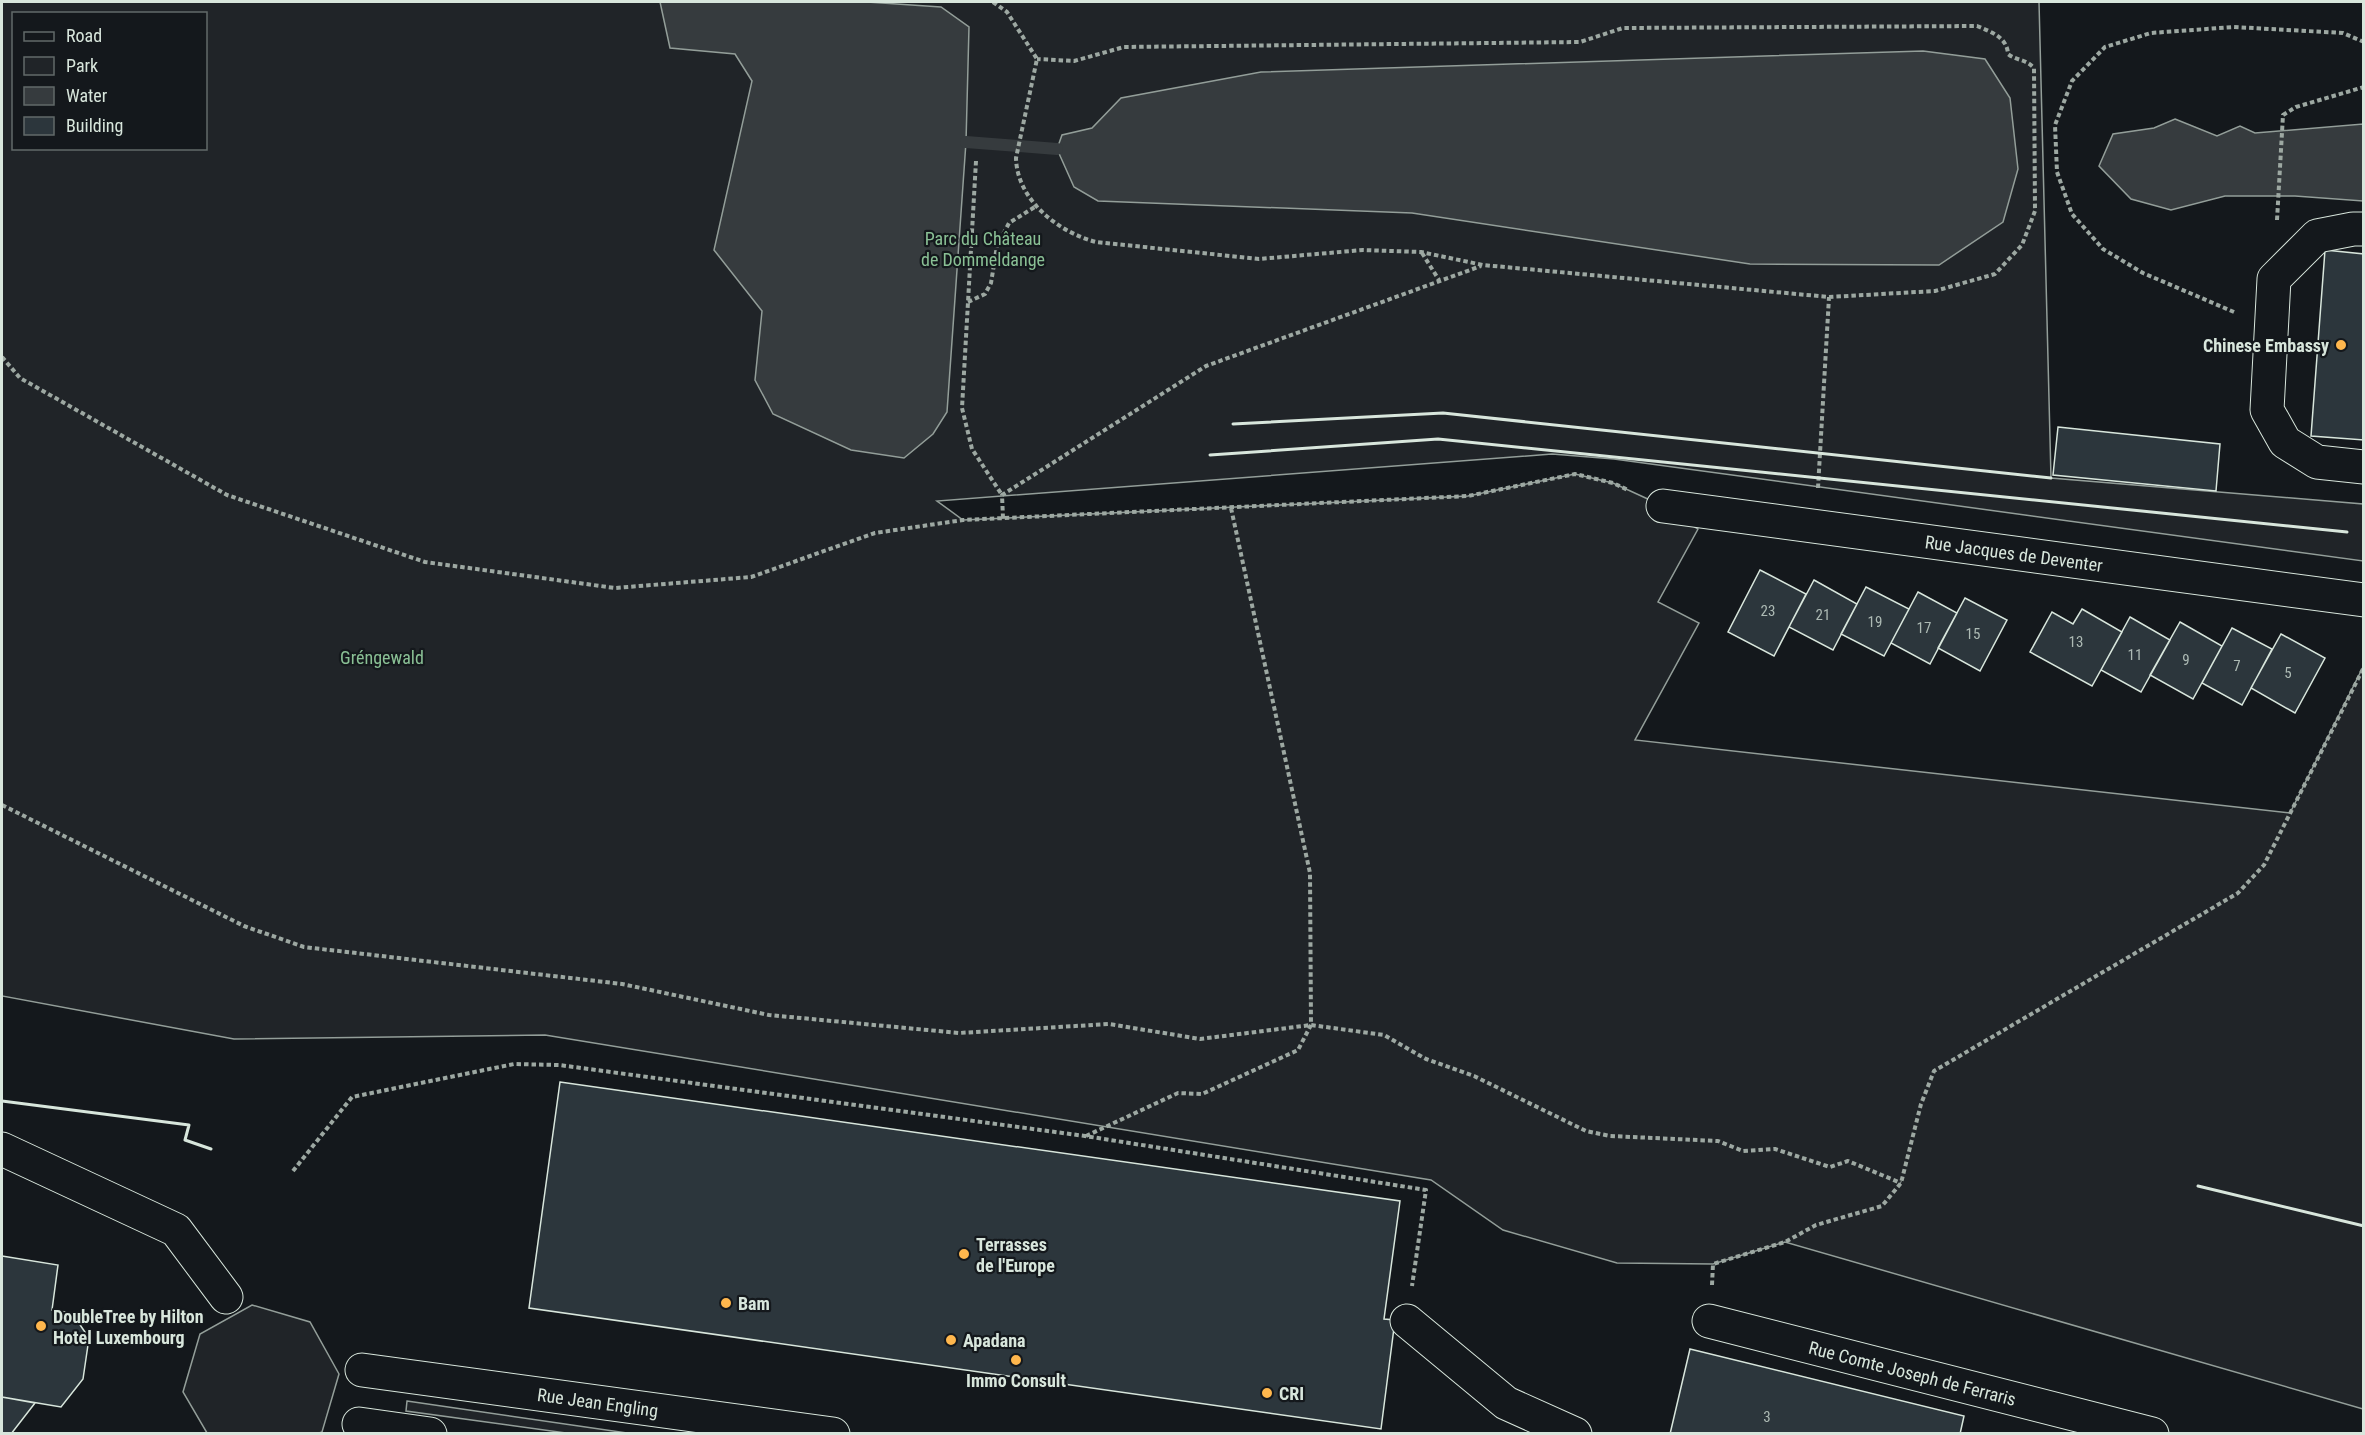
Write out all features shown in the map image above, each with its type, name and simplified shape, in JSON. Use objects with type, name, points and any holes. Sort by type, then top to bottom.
[{"type":"street","points":[[2364,229],[2317,236],[2274,279],[2270,320],[2267,410],[2285,442],[2317,462],[2364,467]]},
{"type":"street","name":"Rue Jacques de Deventer","points":[[1663,506],[2364,600]]},
{"type":"street","points":[[2,1149],[176,1230],[226,1297]]},
{"type":"street","points":[[1407,1321],[1506,1403],[1575,1434]]},
{"type":"street","name":"Rue Comte Joseph de Ferraris","points":[[1709,1321],[2116,1428],[2152,1434]]},
{"type":"street","name":"Rue Jean Engling","points":[[362,1370],[833,1434]]},
{"type":"street","points":[[358,1424],[430,1434]]},
{"type":"path","points":[[993,2],[1007,12],[1037,59],[1016,158],[1017,175],[1025,190],[1055,224],[1074,236],[1096,242],[1259,259],[1363,250],[1421,252],[1483,266],[1829,297],[1935,291],[1995,274],[2022,245],[2035,211],[2034,68],[2027,61],[2013,58],[2008,54],[2007,47],[1998,36],[1977,26],[1623,28],[1580,42],[1124,47],[1074,61],[1037,59]]},
{"type":"path","points":[[2270,320],[2225,308],[2144,273],[2103,249],[2072,214],[2057,172],[2055,125],[2072,81],[2105,48],[2151,33],[2234,27],[2343,33],[2364,42]]},
{"type":"path","points":[[2276,225],[2283,114],[2296,107],[2364,87]]},
{"type":"path","points":[[976,161],[962,408],[972,449],[1002,495],[1003,518]]},
{"type":"path","points":[[968,303],[985,294],[991,283],[997,246],[1009,223],[1038,205]]},
{"type":"path","points":[[1421,252],[1439,280]]},
{"type":"path","points":[[1002,495],[1206,366],[1483,266]]},
{"type":"path","points":[[1818,487],[1829,297]]},
{"type":"path","points":[[2,357],[20,378],[227,495],[425,562],[615,588],[751,577],[874,533],[963,520],[1468,496],[1575,474],[1613,483],[1663,506]]},
{"type":"path","points":[[1086,1136],[1178,1093],[1202,1094],[1298,1050],[1311,1025],[1310,873],[1231,508]]},
{"type":"path","points":[[1709,1321],[1713,1264],[1785,1242],[1816,1225],[1882,1206],[1901,1183],[1921,1104],[1934,1071],[2238,893],[2264,865],[2364,667]]},
{"type":"path","points":[[2,805],[244,926],[304,947],[622,984],[769,1015],[959,1032],[1109,1024],[1200,1039],[1311,1025],[1384,1035],[1426,1059],[1474,1076],[1586,1131],[1610,1136],[1718,1141],[1743,1151],[1775,1149],[1830,1167],[1848,1161],[1901,1183]]},
{"type":"path","points":[[293,1171],[352,1097],[514,1064],[559,1065],[1086,1136],[1426,1190],[1407,1321]]},
{"type":"green space","name":"Gréngewald","points":[[2,2],[2039,2],[2051,478],[2363,504],[2363,561],[1614,459],[1552,454],[937,501],[963,520],[1468,496],[1575,474],[1613,483],[1663,506],[1698,529],[1658,602],[1699,623],[1635,740],[2290,813],[2363,667],[2363,1409],[1785,1242],[1713,1264],[1617,1263],[1503,1230],[1431,1180],[545,1035],[234,1039],[2,996]]},
{"type":"green space","points":[[252,1305],[310,1322],[339,1374],[322,1432],[207,1433],[183,1392],[200,1334]]},
{"type":"green space","points":[[407,1401],[627,1433],[566,1433],[406,1411]]},
{"type":"water","points":[[660,2],[867,2],[941,7],[969,27],[966,142],[947,412],[933,434],[904,458],[851,450],[773,414],[755,380],[762,311],[714,250],[752,81],[735,54],[670,48]]},
{"type":"water","points":[[1923,51],[1985,59],[2010,98],[2018,169],[2003,222],[1939,265],[1750,264],[1412,213],[1098,201],[1074,187],[1057,149],[1062,135],[1092,128],[1121,98],[1261,72]]},
{"type":"water","points":[[2175,119],[2217,136],[2240,126],[2255,133],[2363,124],[2363,201],[2295,196],[2225,196],[2171,210],[2131,199],[2099,166],[2113,134],[2154,128]]},
{"type":"building","name":"Chinese Embassy","points":[[2325,250],[2364,254],[2364,440],[2311,436]]},
{"type":"building","points":[[2058,427],[2220,444],[2216,491],[2053,475]]},
{"type":"building","points":[[1760,570],[1806,594],[1774,656],[1728,632]]},
{"type":"building","points":[[1814,580],[1857,604],[1833,650],[1789,627]]},
{"type":"building","points":[[1866,587],[1909,609],[1884,656],[1841,634]]},
{"type":"building","points":[[1918,592],[1957,613],[1930,664],[1891,643]]},
{"type":"building","points":[[1965,598],[2007,620],[1980,671],[1938,648]]},
{"type":"building","points":[[2082,609],[2122,632],[2092,686],[2030,652],[2052,612],[2073,624]]},
{"type":"building","points":[[2130,617],[2170,640],[2141,692],[2101,670]]},
{"type":"building","points":[[2180,622],[2222,646],[2193,699],[2150,675]]},
{"type":"building","points":[[2232,628],[2272,649],[2242,705],[2202,683]]},
{"type":"building","points":[[2281,634],[2325,658],[2295,713],[2251,688]]},
{"type":"building","name":"Terrasses de l'Europe","points":[[560,1082],[1400,1201],[1384,1319],[1395,1320],[1381,1429],[529,1308]]},
{"type":"building","name":"DoubleTree by Hilton Hotel Luxembourg","points":[[2,1256],[58,1265],[52,1310],[72,1313],[89,1338],[83,1379],[61,1407],[2,1397]]},
{"type":"building","points":[[1690,1349],[1964,1416],[1960,1434],[1670,1434]]},
{"type":"building","points":[[2,1397],[35,1403],[11,1434],[2,1434]]},
{"type":"waterway","points":[[966,142],[1057,149]]},
{"type":"wall","points":[[1233,424],[1443,413],[2051,478]]},
{"type":"wall","points":[[1210,455],[1438,439],[2347,532]]},
{"type":"wall","points":[[2,1101],[189,1125],[185,1140],[211,1149]]},
{"type":"wall","points":[[2198,1186],[2364,1226]]},
{"type":"place","name":"Chinese Embassy","points":[[2341,345]]},
{"type":"place","name":"Terrasses de l'Europe","points":[[964,1254]]},
{"type":"place","name":"Bam","points":[[726,1303]]},
{"type":"place","name":"DoubleTree by Hilton Hotel Luxembourg","points":[[41,1326]]},
{"type":"place","name":"Apadana","points":[[951,1340]]},
{"type":"place","name":"Immo Consult","points":[[1016,1360]]},
{"type":"place","name":"CRI","points":[[1267,1393]]},
{"type":"park label","name":"Parc du Château de Dommeldange","points":[[983,248]]}]
